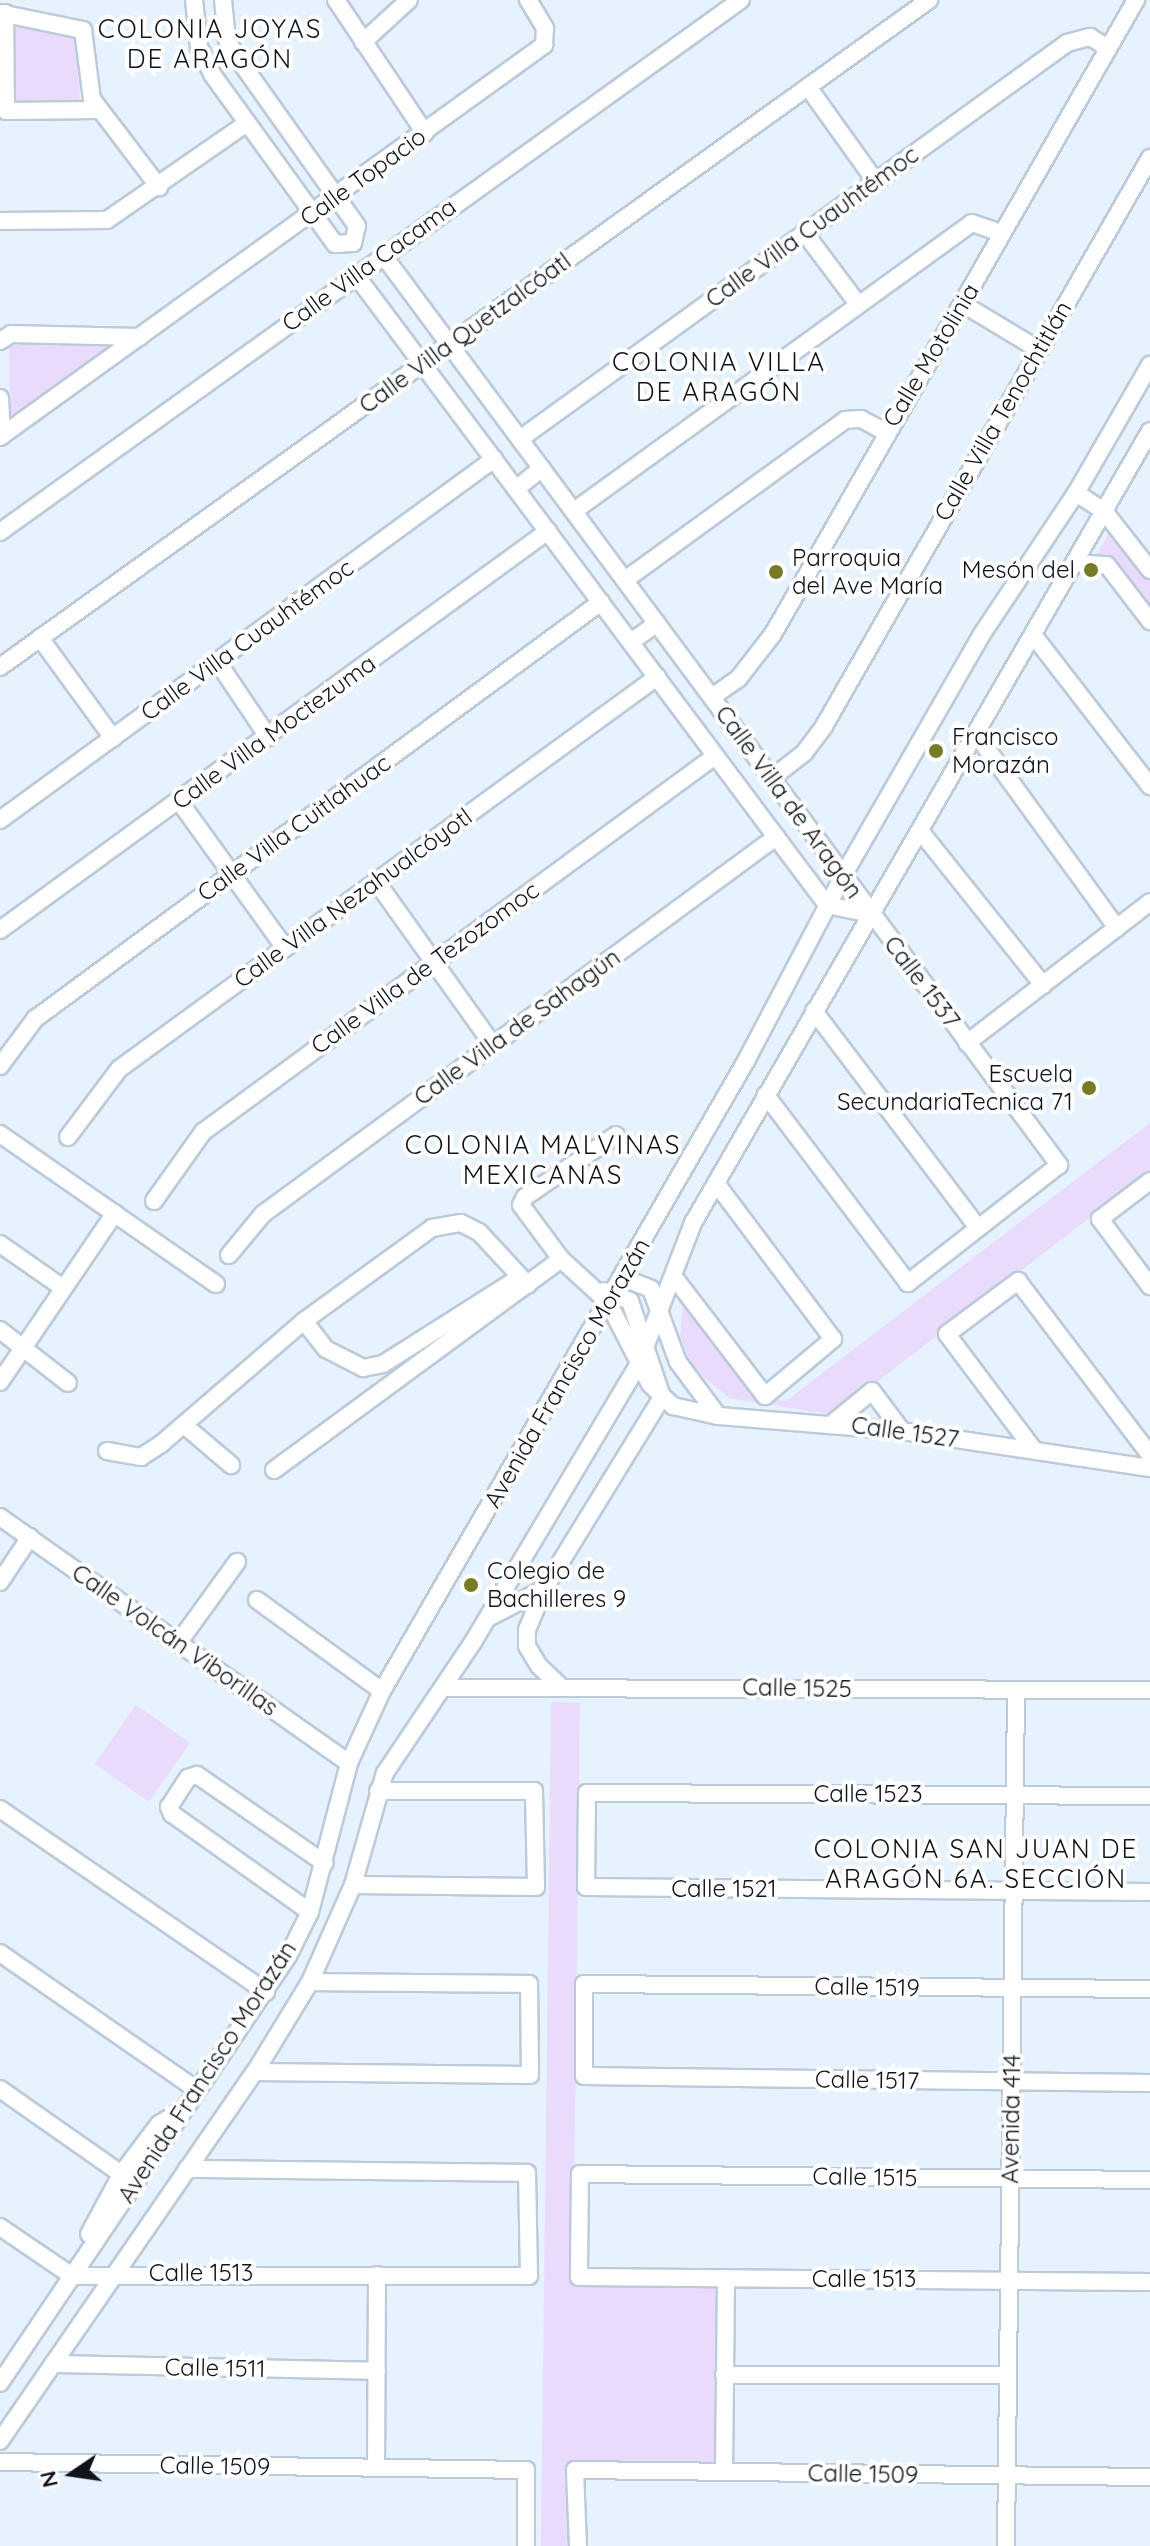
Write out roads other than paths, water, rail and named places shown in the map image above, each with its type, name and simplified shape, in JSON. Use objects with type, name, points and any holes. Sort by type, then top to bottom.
[{"type":"street","points":[[194,0],[199,47],[212,74],[335,244],[353,243],[357,226],[227,40],[223,0]]},
{"type":"street","points":[[336,0],[425,133]]},
{"type":"street","points":[[363,42],[409,0]]},
{"type":"street","name":"Calle Topacio","points":[[1,436],[544,45],[545,28],[528,0]]},
{"type":"street","name":"Calle Villa Cacama","points":[[0,532],[355,274],[741,0]]},
{"type":"street","name":"Calle Villa Quetzalcóatl","points":[[0,667],[929,0]]},
{"type":"street","name":"Calle Motolinia","points":[[712,697],[738,679],[765,647],[885,432],[963,304],[1136,0]]},
{"type":"street","points":[[99,110],[6,111],[2,13],[83,30],[91,96],[159,187]]},
{"type":"street","name":"Calle Villa Cuauhtémoc","points":[[520,439],[1074,38],[1090,37],[1108,48]]},
{"type":"street","points":[[212,74],[236,56]]},
{"type":"street","points":[[808,87],[876,182]]},
{"type":"street","points":[[0,221],[107,220],[159,187],[247,123]]},
{"type":"street","name":"Calle Villa Tenochtitlán","points":[[772,778],[804,753],[824,726],[1150,158]]},
{"type":"street","points":[[574,511],[972,223],[1001,233]]},
{"type":"street","points":[[804,232],[858,304]]},
{"type":"street","name":"Calle Villa de Aragón","points":[[383,255],[871,914]]},
{"type":"street","name":"Calle Villa de Aragón","points":[[355,274],[827,905],[871,914]]},
{"type":"street","points":[[963,304],[1038,349]]},
{"type":"street","points":[[0,341],[11,334],[140,337]]},
{"type":"street","name":"Avenida Francisco Morazán","points":[[0,2383],[6,2362],[72,2276],[128,2178],[186,2108],[266,1992],[310,1912],[349,1763],[382,1691],[610,1291],[746,1061],[844,874],[982,634],[1076,493],[1150,365]]},
{"type":"street","name":"Calle Topacio","points":[[0,398],[1,436]]},
{"type":"street","points":[[625,580],[845,420],[861,419],[885,432]]},
{"type":"street","name":"Avenida Francisco Morazán","points":[[0,2441],[113,2273],[255,2072],[310,1982],[353,1885],[378,1791],[395,1757],[488,1618],[639,1363],[661,1314],[693,1223],[1150,431]]},
{"type":"street","name":"Calle Villa Cuauhtémoc","points":[[0,820],[494,459]]},
{"type":"street","points":[[516,489],[542,468]]},
{"type":"street","points":[[1076,493],[1104,511],[1150,570]]},
{"type":"street","name":"Calle Villa Moctezuma","points":[[0,930],[548,531]]},
{"type":"street","points":[[1075,563],[1107,565],[1147,609]]},
{"type":"street","name":"Calle Villa Cuitlahuac","points":[[0,1066],[35,1019],[601,602]]},
{"type":"street","points":[[631,642],[657,623]]},
{"type":"street","points":[[1034,636],[1150,786]]},
{"type":"street","points":[[40,638],[113,738]]},
{"type":"street","points":[[217,661],[268,737]]},
{"type":"street","name":"Calle Villa Nezahualcóyotl","points":[[68,1137],[119,1069],[657,677]]},
{"type":"street","points":[[976,734],[1117,928]]},
{"type":"street","name":"Calle Villa de Tezozomoc","points":[[154,1201],[203,1132],[715,756]]},
{"type":"street","points":[[179,801],[285,948]]},
{"type":"street","points":[[921,832],[1043,985]]},
{"type":"street","name":"Calle Villa de Sahagún","points":[[229,1255],[263,1214],[776,837]]},
{"type":"street","points":[[376,881],[493,1045]]},
{"type":"street","points":[[967,1043],[1150,902]]},
{"type":"street","name":"Calle 1537","points":[[871,914],[1059,1165],[978,1228]]},
{"type":"street","points":[[766,1095],[908,1283],[978,1228],[814,1011]]},
{"type":"street","points":[[0,1134],[216,1284]]},
{"type":"street","points":[[561,1687],[527,1646],[527,1630],[544,1589],[662,1397],[648,1344],[630,1301],[561,1259],[522,1211],[521,1201],[616,1135]]},
{"type":"street","points":[[1150,1181],[1100,1219],[1150,1286]]},
{"type":"street","points":[[674,1277],[765,1396],[833,1339],[716,1183]]},
{"type":"street","points":[[0,1382],[115,1213]]},
{"type":"street","points":[[107,1451],[141,1457],[184,1425],[304,1321],[432,1228],[461,1223],[479,1232],[524,1281]]},
{"type":"street","points":[[0,1244],[63,1288]]},
{"type":"street","points":[[304,1321],[326,1349],[363,1368],[383,1364],[561,1259]]},
{"type":"street","points":[[274,1470],[524,1281]]},
{"type":"street","points":[[1034,1450],[947,1334],[1018,1281],[1150,1455]]},
{"type":"street","points":[[610,1291],[651,1289],[690,1383],[718,1416]]},
{"type":"street","points":[[610,1291],[639,1363],[662,1397]]},
{"type":"street","points":[[0,1330],[68,1383]]},
{"type":"street","points":[[834,1422],[872,1391],[902,1431]]},
{"type":"street","name":"Calle 1527","points":[[662,1397],[683,1410],[718,1416],[834,1422],[1150,1468]]},
{"type":"street","points":[[184,1425],[231,1465]]},
{"type":"street","name":"Calle Volcán Viborillas","points":[[0,1517],[349,1763]]},
{"type":"street","points":[[0,1582],[30,1537]]},
{"type":"street","points":[[179,1642],[237,1562]]},
{"type":"street","points":[[488,1618],[544,1589]]},
{"type":"street","points":[[257,1600],[382,1691]]},
{"type":"street","name":"Calle 1525","points":[[444,1688],[1150,1690]]},
{"type":"street","name":"Avenida 414","points":[[1006,2546],[1016,1692]]},
{"type":"street","points":[[310,1912],[169,1809],[193,1775],[324,1863]]},
{"type":"street","points":[[353,1885],[536,1887],[534,1791],[378,1791]]},
{"type":"street","name":"Calle 1523","points":[[586,1887],[587,1793],[1150,1796]]},
{"type":"street","points":[[0,1809],[266,1992]]},
{"type":"street","name":"Calle 1521","points":[[586,1887],[1150,1892]]},
{"type":"street","points":[[0,1953],[197,2090]]},
{"type":"street","points":[[255,2072],[530,2075],[529,1984],[310,1982]]},
{"type":"street","name":"Calle 1519","points":[[584,2076],[584,1984],[1150,1989]]},
{"type":"street","name":"Calle 1517","points":[[584,2076],[1150,2083]]},
{"type":"street","points":[[0,2089],[128,2178]]},
{"type":"street","name":"Calle 1513","points":[[72,2276],[113,2273],[529,2276],[527,2173],[187,2169]]},
{"type":"street","name":"Calle 1515","points":[[579,2277],[580,2174],[1150,2180]]},
{"type":"street","points":[[0,2227],[72,2276]]},
{"type":"street","points":[[376,2468],[377,2275]]},
{"type":"street","name":"Calle 1513","points":[[579,2277],[1150,2282]]},
{"type":"street","points":[[724,2472],[726,2278]]},
{"type":"street","name":"Calle 1511","points":[[53,2364],[377,2371]]},
{"type":"street","points":[[724,2375],[1008,2375]]},
{"type":"street","name":"Calle 1509","points":[[0,2462],[526,2470],[526,2546]]},
{"type":"street","name":"Calle 1509","points":[[578,2546],[575,2470],[1150,2477]]},
{"type":"place","name":"Mesón del","points":[[1091,570]]},
{"type":"place","name":"Parroquia del Ave María","points":[[776,572]]},
{"type":"place","name":"Francisco Morazán","points":[[936,751]]},
{"type":"place","name":"Escuela SecundariaTecnica 71","points":[[1089,1088]]},
{"type":"place","name":"Colegio de Bachilleres 9","points":[[471,1585]]},
{"type":"district","name":"COLONIA JOYAS DE ARAGÓN","points":[[210,44]]},
{"type":"district","name":"COLONIA VILLA DE ARAGÓN","points":[[719,377]]},
{"type":"district","name":"COLONIA MALVINAS MEXICANAS","points":[[543,1160]]},
{"type":"district","name":"COLONIA SAN JUAN DE ARAGÓN 6A. SECCIÓN","points":[[976,1864]]}]
